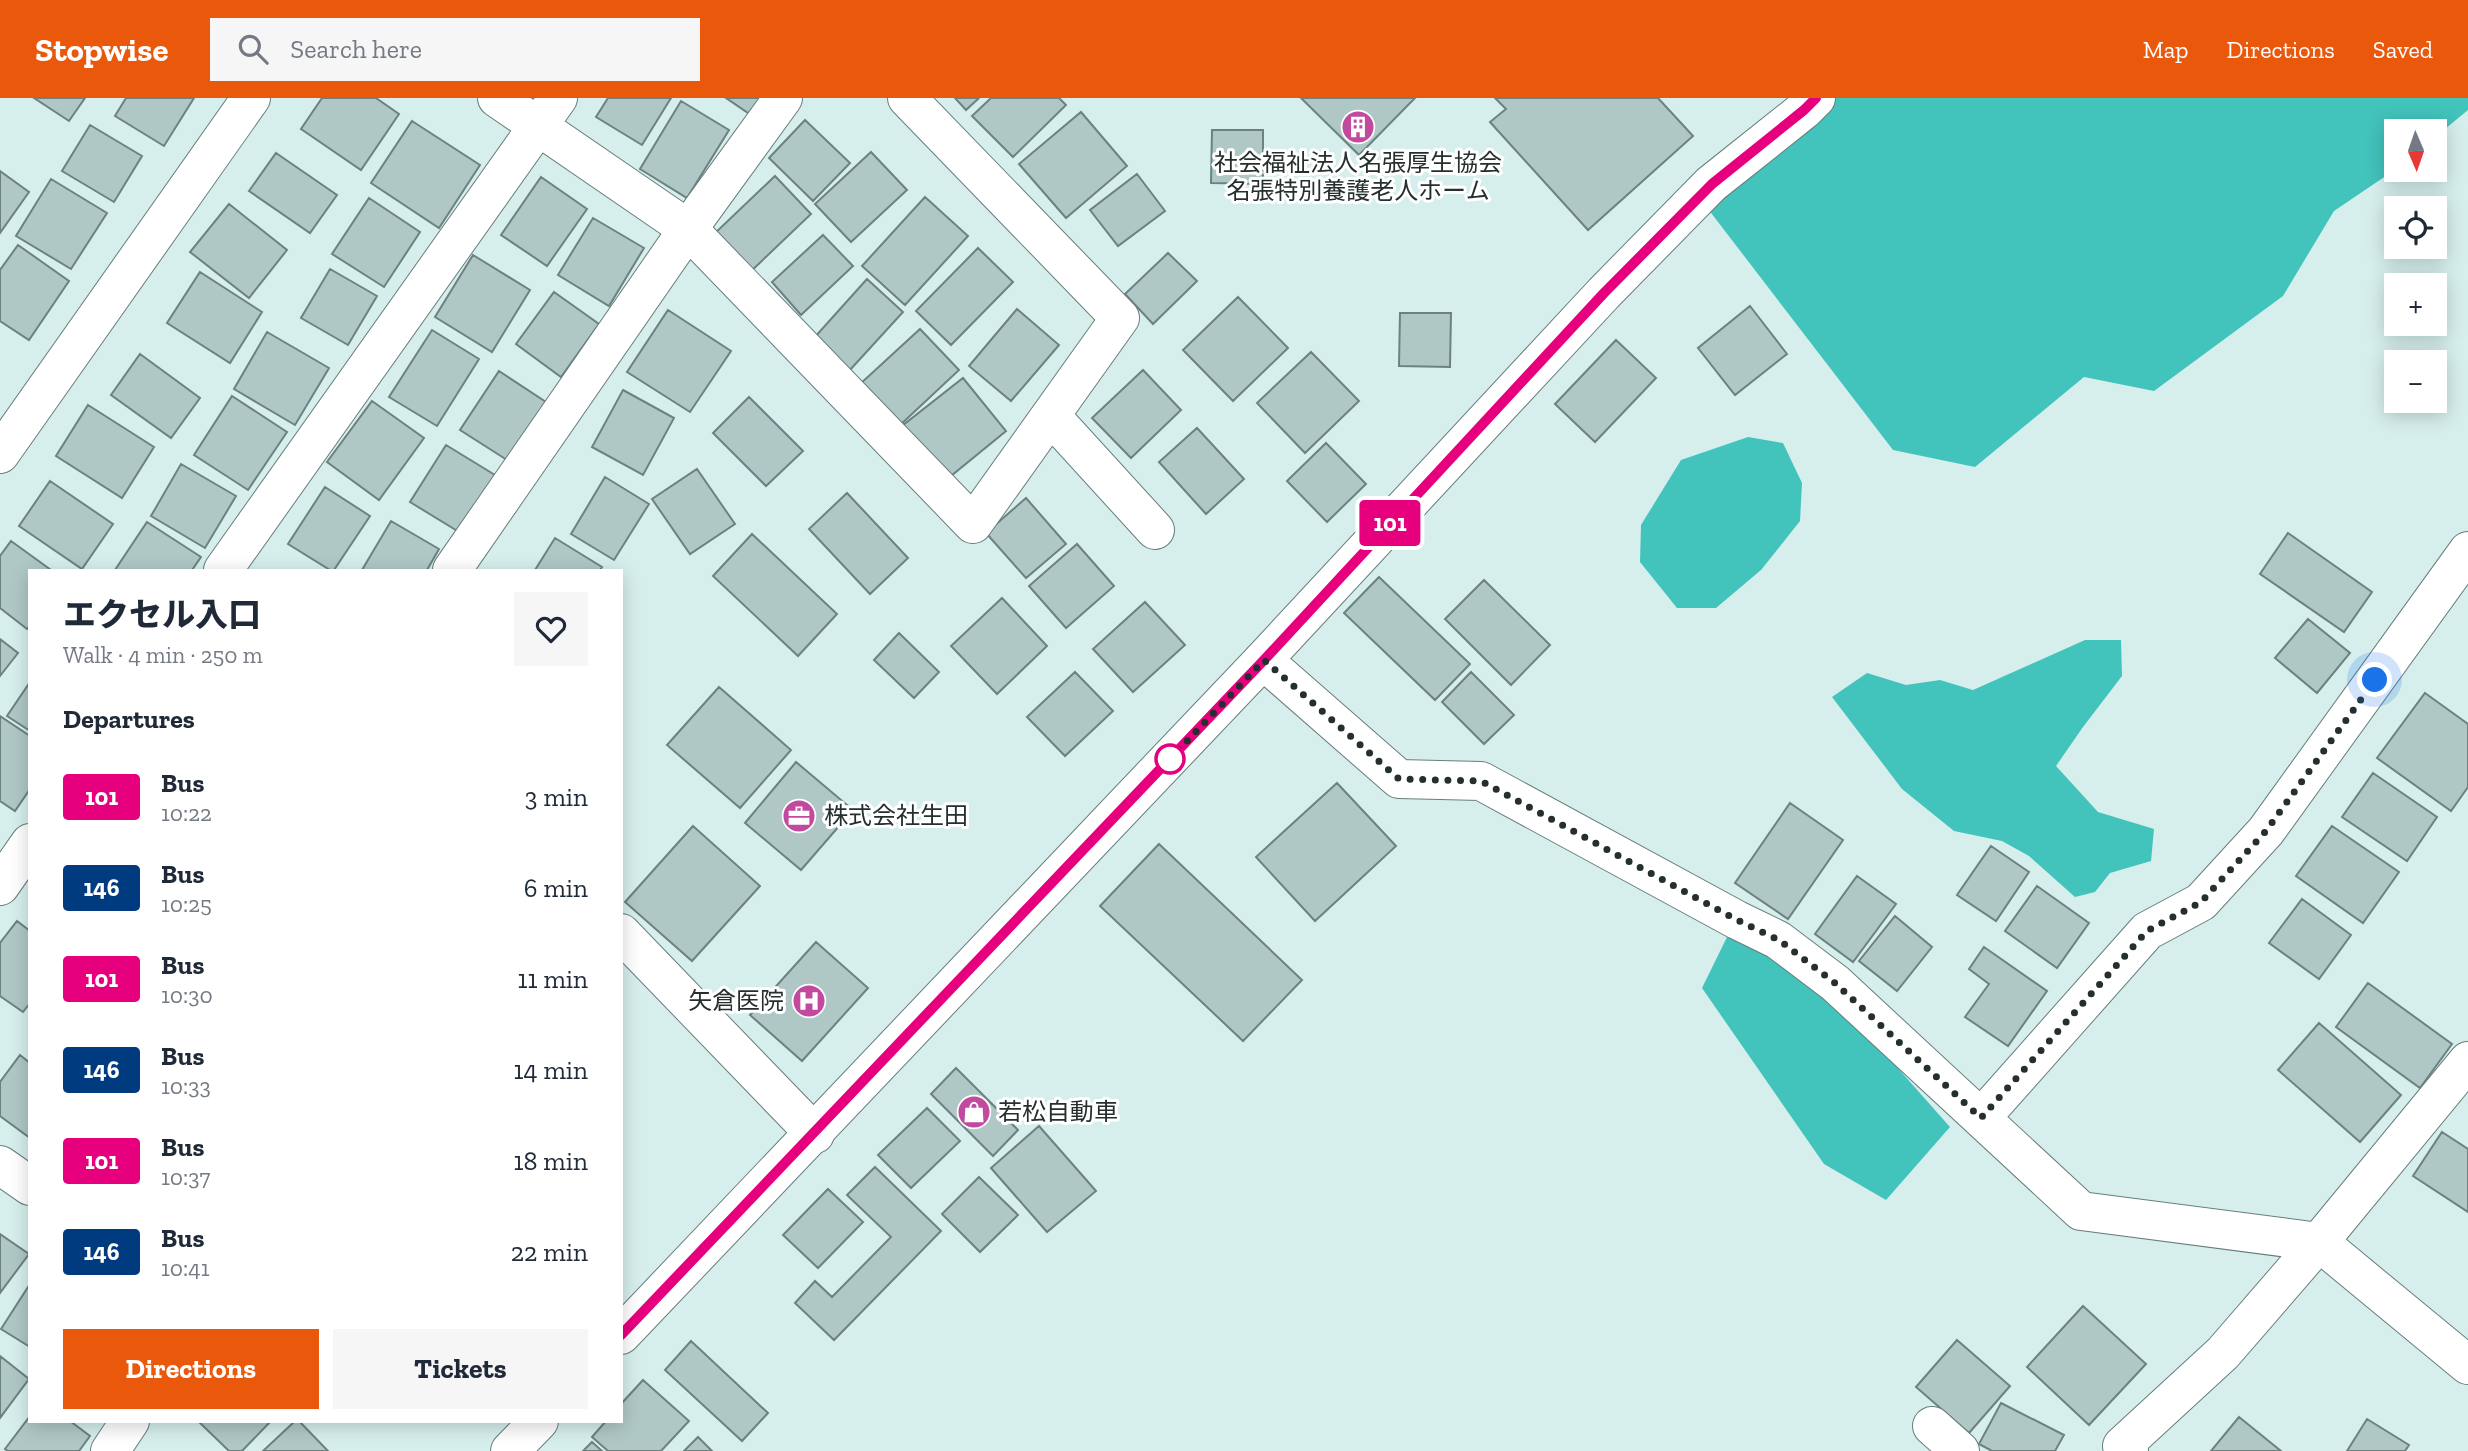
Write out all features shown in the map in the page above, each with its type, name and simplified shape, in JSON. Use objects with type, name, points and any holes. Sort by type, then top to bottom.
[{"type":"street","points":[[0,454],[251,98]]},
{"type":"street","points":[[498,98],[548,113],[688,229],[973,524],[1120,318],[908,98]]},
{"type":"street","points":[[453,569],[688,229],[783,98]]},
{"type":"street","points":[[623,1333],[1264,660],[1604,293],[1712,184],[1816,98]]},
{"type":"street","points":[[224,569],[548,113]]},
{"type":"street","points":[[1051,416],[1155,530]]},
{"type":"street","points":[[1981,1118],[2147,931],[2201,902],[2266,831],[2468,551]]},
{"type":"street","points":[[1264,660],[1399,779],[1481,781],[1737,920],[1779,940],[1835,983],[2081,1211],[2319,1242],[2468,1365]]},
{"type":"street","points":[[0,886],[21,845]]},
{"type":"street","points":[[623,935],[815,1134]]},
{"type":"street","points":[[2123,1449],[2223,1353],[2319,1242],[2468,1061]]},
{"type":"street","points":[[0,1165],[28,1184]]},
{"type":"street","points":[[110,1451],[129,1423]]},
{"type":"street","points":[[510,1451],[537,1423]]},
{"type":"street","points":[[1932,1426],[1961,1451]]},
{"type":"shaded area","points":[[1835,98],[2468,98],[2468,110],[2447,127],[2447,119],[2384,119],[2384,177],[2334,211],[2283,296],[2154,391],[2084,377],[1975,467],[1893,450],[1705,205],[1785,148]]},
{"type":"shaded area","points":[[1748,437],[1783,443],[1802,483],[1800,521],[1761,570],[1716,608],[1677,608],[1640,562],[1641,525],[1681,460]]},
{"type":"shaded area","points":[[2085,640],[2121,640],[2122,676],[2056,766],[2098,812],[2154,829],[2151,861],[2110,873],[2095,892],[2075,897],[2029,856],[2002,841],[1954,831],[1902,789],[1832,697],[1867,673],[1906,685],[1940,680],[1973,690]]},
{"type":"shaded area","points":[[1730,931],[1833,995],[1950,1127],[1886,1200],[1824,1164],[1702,988]]},
{"type":"building","points":[[34,98],[85,98],[69,121]]},
{"type":"building","points":[[126,98],[194,98],[164,146],[115,116]]},
{"type":"building","points":[[322,98],[376,98],[399,114],[361,170],[301,129]]},
{"type":"building","points":[[608,98],[671,98],[642,145],[596,117]]},
{"type":"building","points":[[726,98],[767,98],[754,117]]},
{"type":"building","points":[[955,98],[979,98],[966,110]]},
{"type":"building","points":[[991,98],[1059,98],[1066,105],[1013,157],[972,116]]},
{"type":"building","name":"社会福祉法人名張厚生協会 名張特別養護老人ホーム","points":[[1301,98],[1415,98],[1359,155]]},
{"type":"building","points":[[1495,98],[1658,98],[1693,136],[1588,230],[1490,122],[1506,109]]},
{"type":"building","points":[[681,101],[729,130],[687,198],[640,169]]},
{"type":"building","points":[[1081,112],[1127,166],[1066,218],[1019,164]]},
{"type":"building","points":[[805,120],[850,163],[813,201],[769,158]]},
{"type":"building","points":[[412,121],[480,165],[439,228],[371,183]]},
{"type":"building","points":[[90,125],[142,156],[114,202],[62,171]]},
{"type":"building","points":[[1212,130],[1263,130],[1263,184],[1211,183]]},
{"type":"building","points":[[871,152],[907,190],[851,242],[815,204]]},
{"type":"building","points":[[276,153],[337,195],[310,233],[249,191]]},
{"type":"building","points":[[0,171],[29,192],[0,233]]},
{"type":"building","points":[[1137,174],[1165,211],[1118,246],[1090,210]]},
{"type":"building","points":[[775,176],[811,214],[748,274],[712,236]]},
{"type":"building","points":[[541,177],[587,209],[547,266],[501,235]]},
{"type":"building","points":[[51,179],[107,213],[71,269],[16,236]]},
{"type":"building","points":[[925,197],[968,236],[905,305],[862,266]]},
{"type":"building","points":[[369,198],[420,232],[384,287],[332,254]]},
{"type":"building","points":[[229,204],[287,250],[249,298],[190,252]]},
{"type":"building","points":[[593,218],[644,248],[609,306],[558,275]]},
{"type":"building","points":[[823,235],[853,266],[801,315],[772,282]]},
{"type":"building","points":[[18,245],[69,281],[29,340],[0,321],[0,270]]},
{"type":"building","points":[[978,248],[1013,282],[951,345],[916,311]]},
{"type":"building","points":[[1168,253],[1197,281],[1153,324],[1125,294]]},
{"type":"building","points":[[473,255],[530,290],[492,352],[435,317]]},
{"type":"building","points":[[330,269],[377,296],[348,345],[301,318]]},
{"type":"building","points":[[200,272],[262,312],[230,363],[167,323]]},
{"type":"building","points":[[867,279],[903,312],[849,371],[814,338]]},
{"type":"building","points":[[554,292],[599,324],[561,377],[516,344]]},
{"type":"building","points":[[1238,297],[1288,348],[1233,401],[1183,350]]},
{"type":"building","points":[[1750,306],[1787,354],[1735,395],[1698,348]]},
{"type":"building","points":[[1017,309],[1059,345],[1011,401],[969,366]]},
{"type":"building","points":[[668,310],[731,351],[690,412],[627,372]]},
{"type":"building","points":[[1400,313],[1451,313],[1450,367],[1399,366]]},
{"type":"building","points":[[920,329],[959,370],[898,427],[859,385]]},
{"type":"building","points":[[432,330],[479,359],[437,426],[389,397]]},
{"type":"building","points":[[267,332],[329,368],[295,425],[234,389]]},
{"type":"building","points":[[1616,340],[1656,378],[1595,442],[1555,404]]},
{"type":"building","points":[[1311,352],[1359,401],[1305,453],[1257,403]]},
{"type":"building","points":[[140,354],[200,398],[171,438],[111,395]]},
{"type":"building","points":[[1143,370],[1181,410],[1131,458],[1092,418]]},
{"type":"building","points":[[499,371],[546,402],[507,460],[460,430]]},
{"type":"building","points":[[963,378],[1006,431],[946,480],[902,426]]},
{"type":"building","points":[[623,390],[674,418],[643,475],[592,447]]},
{"type":"building","points":[[232,396],[287,432],[248,490],[194,455]]},
{"type":"building","points":[[749,397],[803,451],[766,486],[713,433]]},
{"type":"building","points":[[372,401],[424,438],[379,500],[327,462]]},
{"type":"building","points":[[88,405],[154,447],[122,498],[56,456]]},
{"type":"building","points":[[1197,428],[1244,479],[1206,514],[1159,462]]},
{"type":"building","points":[[1326,443],[1366,484],[1327,522],[1287,481]]},
{"type":"building","points":[[446,445],[495,475],[459,532],[410,502]]},
{"type":"building","points":[[181,464],[236,496],[205,548],[151,516]]},
{"type":"building","points":[[697,469],[735,524],[690,554],[652,499]]},
{"type":"building","points":[[605,477],[649,504],[614,560],[571,534]]},
{"type":"building","points":[[50,481],[113,524],[82,569],[19,526]]},
{"type":"building","points":[[325,487],[370,516],[335,569],[328,569],[288,544]]},
{"type":"building","points":[[847,493],[908,558],[870,594],[809,529]]},
{"type":"building","points":[[1026,498],[1066,544],[1026,578],[986,533]]},
{"type":"building","points":[[391,521],[439,549],[428,569],[363,569]]},
{"type":"building","points":[[147,522],[201,557],[193,569],[116,569]]},
{"type":"building","points":[[2288,533],[2372,592],[2344,632],[2260,574]]},
{"type":"building","points":[[752,534],[837,614],[798,656],[713,576]]},
{"type":"building","points":[[555,538],[602,567],[601,569],[536,569]]},
{"type":"building","points":[[11,541],[50,569],[28,569],[27,629],[0,608],[0,556]]},
{"type":"building","points":[[1077,544],[1114,586],[1066,628],[1029,586]]},
{"type":"building","points":[[1379,577],[1470,664],[1435,700],[1344,613]]},
{"type":"building","points":[[1484,580],[1550,645],[1511,685],[1445,619]]},
{"type":"building","points":[[1002,598],[1047,646],[997,694],[951,646]]},
{"type":"building","points":[[1145,602],[1185,645],[1133,692],[1093,649]]},
{"type":"building","points":[[2308,619],[2350,653],[2317,693],[2275,658]]},
{"type":"building","points":[[899,633],[939,672],[914,698],[874,660]]},
{"type":"building","points":[[0,639],[18,653],[0,676]]},
{"type":"building","points":[[1075,672],[1113,711],[1065,756],[1027,717]]},
{"type":"building","points":[[1471,672],[1514,715],[1484,744],[1442,702]]},
{"type":"building","points":[[28,685],[28,730],[7,716]]},
{"type":"building","points":[[719,687],[791,750],[740,808],[667,745]]},
{"type":"building","points":[[2425,693],[2468,724],[2468,787],[2451,811],[2377,758]]},
{"type":"building","points":[[0,716],[28,735],[28,792],[15,811],[0,801]]},
{"type":"building","name":"株式会社生田","points":[[796,762],[853,810],[801,870],[745,823]]},
{"type":"building","points":[[2373,773],[2437,817],[2407,861],[2342,817]]},
{"type":"building","points":[[1337,783],[1396,846],[1315,921],[1256,857]]},
{"type":"building","points":[[1790,803],[1843,840],[1788,919],[1735,883]]},
{"type":"building","points":[[693,826],[760,886],[692,961],[625,902]]},
{"type":"building","points":[[2332,826],[2399,872],[2363,923],[2296,876]]},
{"type":"building","points":[[1159,844],[1302,980],[1243,1041],[1100,906]]},
{"type":"building","points":[[1991,846],[2029,872],[1996,921],[1957,895]]},
{"type":"building","points":[[1857,876],[1896,904],[1853,962],[1815,934]]},
{"type":"building","points":[[2037,886],[2089,923],[2057,968],[2005,931]]},
{"type":"building","points":[[2302,899],[2351,935],[2319,979],[2269,943]]},
{"type":"building","points":[[1895,916],[1932,947],[1897,991],[1859,961]]},
{"type":"building","points":[[17,921],[28,929],[28,1006],[23,1012],[0,996],[0,943]]},
{"type":"building","name":"矢倉医院","points":[[816,942],[868,988],[802,1061],[750,1015]]},
{"type":"building","points":[[1984,947],[2047,991],[2008,1046],[1965,1017],[1989,984],[1969,969]]},
{"type":"building","points":[[2368,983],[2452,1044],[2420,1088],[2336,1027]]},
{"type":"building","points":[[2319,1023],[2401,1095],[2360,1142],[2278,1070]]},
{"type":"building","points":[[20,1055],[28,1061],[28,1137],[0,1116],[0,1082]]},
{"type":"building","name":"若松自動車","points":[[956,1068],[1018,1130],[993,1156],[931,1094]]},
{"type":"building","points":[[927,1108],[960,1141],[911,1188],[878,1155]]},
{"type":"building","points":[[1039,1126],[1096,1191],[1047,1232],[991,1168]]},
{"type":"building","points":[[2442,1132],[2468,1149],[2468,1212],[2413,1176]]},
{"type":"building","points":[[875,1167],[941,1231],[834,1340],[795,1303],[815,1281],[832,1297],[891,1237],[847,1195]]},
{"type":"building","points":[[979,1177],[1018,1215],[980,1252],[942,1214]]},
{"type":"building","points":[[828,1189],[863,1222],[818,1268],[783,1235]]},
{"type":"building","points":[[0,1234],[28,1255],[0,1293]]},
{"type":"building","points":[[28,1287],[28,1346],[1,1329]]},
{"type":"building","points":[[2083,1306],[2146,1364],[2089,1425],[2027,1367]]},
{"type":"building","points":[[1957,1340],[2010,1386],[1969,1433],[1916,1387]]},
{"type":"building","points":[[691,1341],[768,1413],[742,1441],[665,1370]]},
{"type":"building","points":[[0,1356],[28,1380],[0,1418]]},
{"type":"building","points":[[643,1380],[689,1421],[661,1451],[608,1451],[592,1437],[604,1423],[623,1423],[623,1402]]},
{"type":"building","points":[[2001,1403],[2064,1435],[2055,1451],[1992,1451],[1979,1444]]},
{"type":"building","points":[[2239,1417],[2281,1451],[2211,1451]]},
{"type":"building","points":[[28,1419],[28,1423],[73,1423],[90,1436],[79,1451],[5,1449]]},
{"type":"building","points":[[2367,1419],[2409,1445],[2405,1451],[2347,1451]]},
{"type":"building","points":[[200,1423],[269,1423],[242,1451],[229,1451]]},
{"type":"building","points":[[293,1423],[301,1423],[328,1451],[263,1451]]},
{"type":"building","points":[[698,1437],[712,1451],[684,1451]]},
{"type":"building","points":[[592,1442],[602,1451],[583,1451]]},
{"type":"bus line","name":"101","points":[[623,1333],[1264,660],[1604,293],[1712,184],[1816,98]]},
{"type":"place","name":"社会福祉法人名張厚生協会 名張特別養護老人ホーム","points":[[1358,127]]},
{"type":"place","name":"株式会社生田","points":[[799,816]]},
{"type":"place","name":"矢倉医院","points":[[809,1001]]},
{"type":"place","name":"若松自動車","points":[[974,1112]]},
{"type":"route","points":[[1170,759],[1264,660],[1399,779],[1481,781],[1737,920],[1779,940],[1835,983],[1981,1118],[2147,931],[2201,902],[2266,831],[2375,680]]}]
